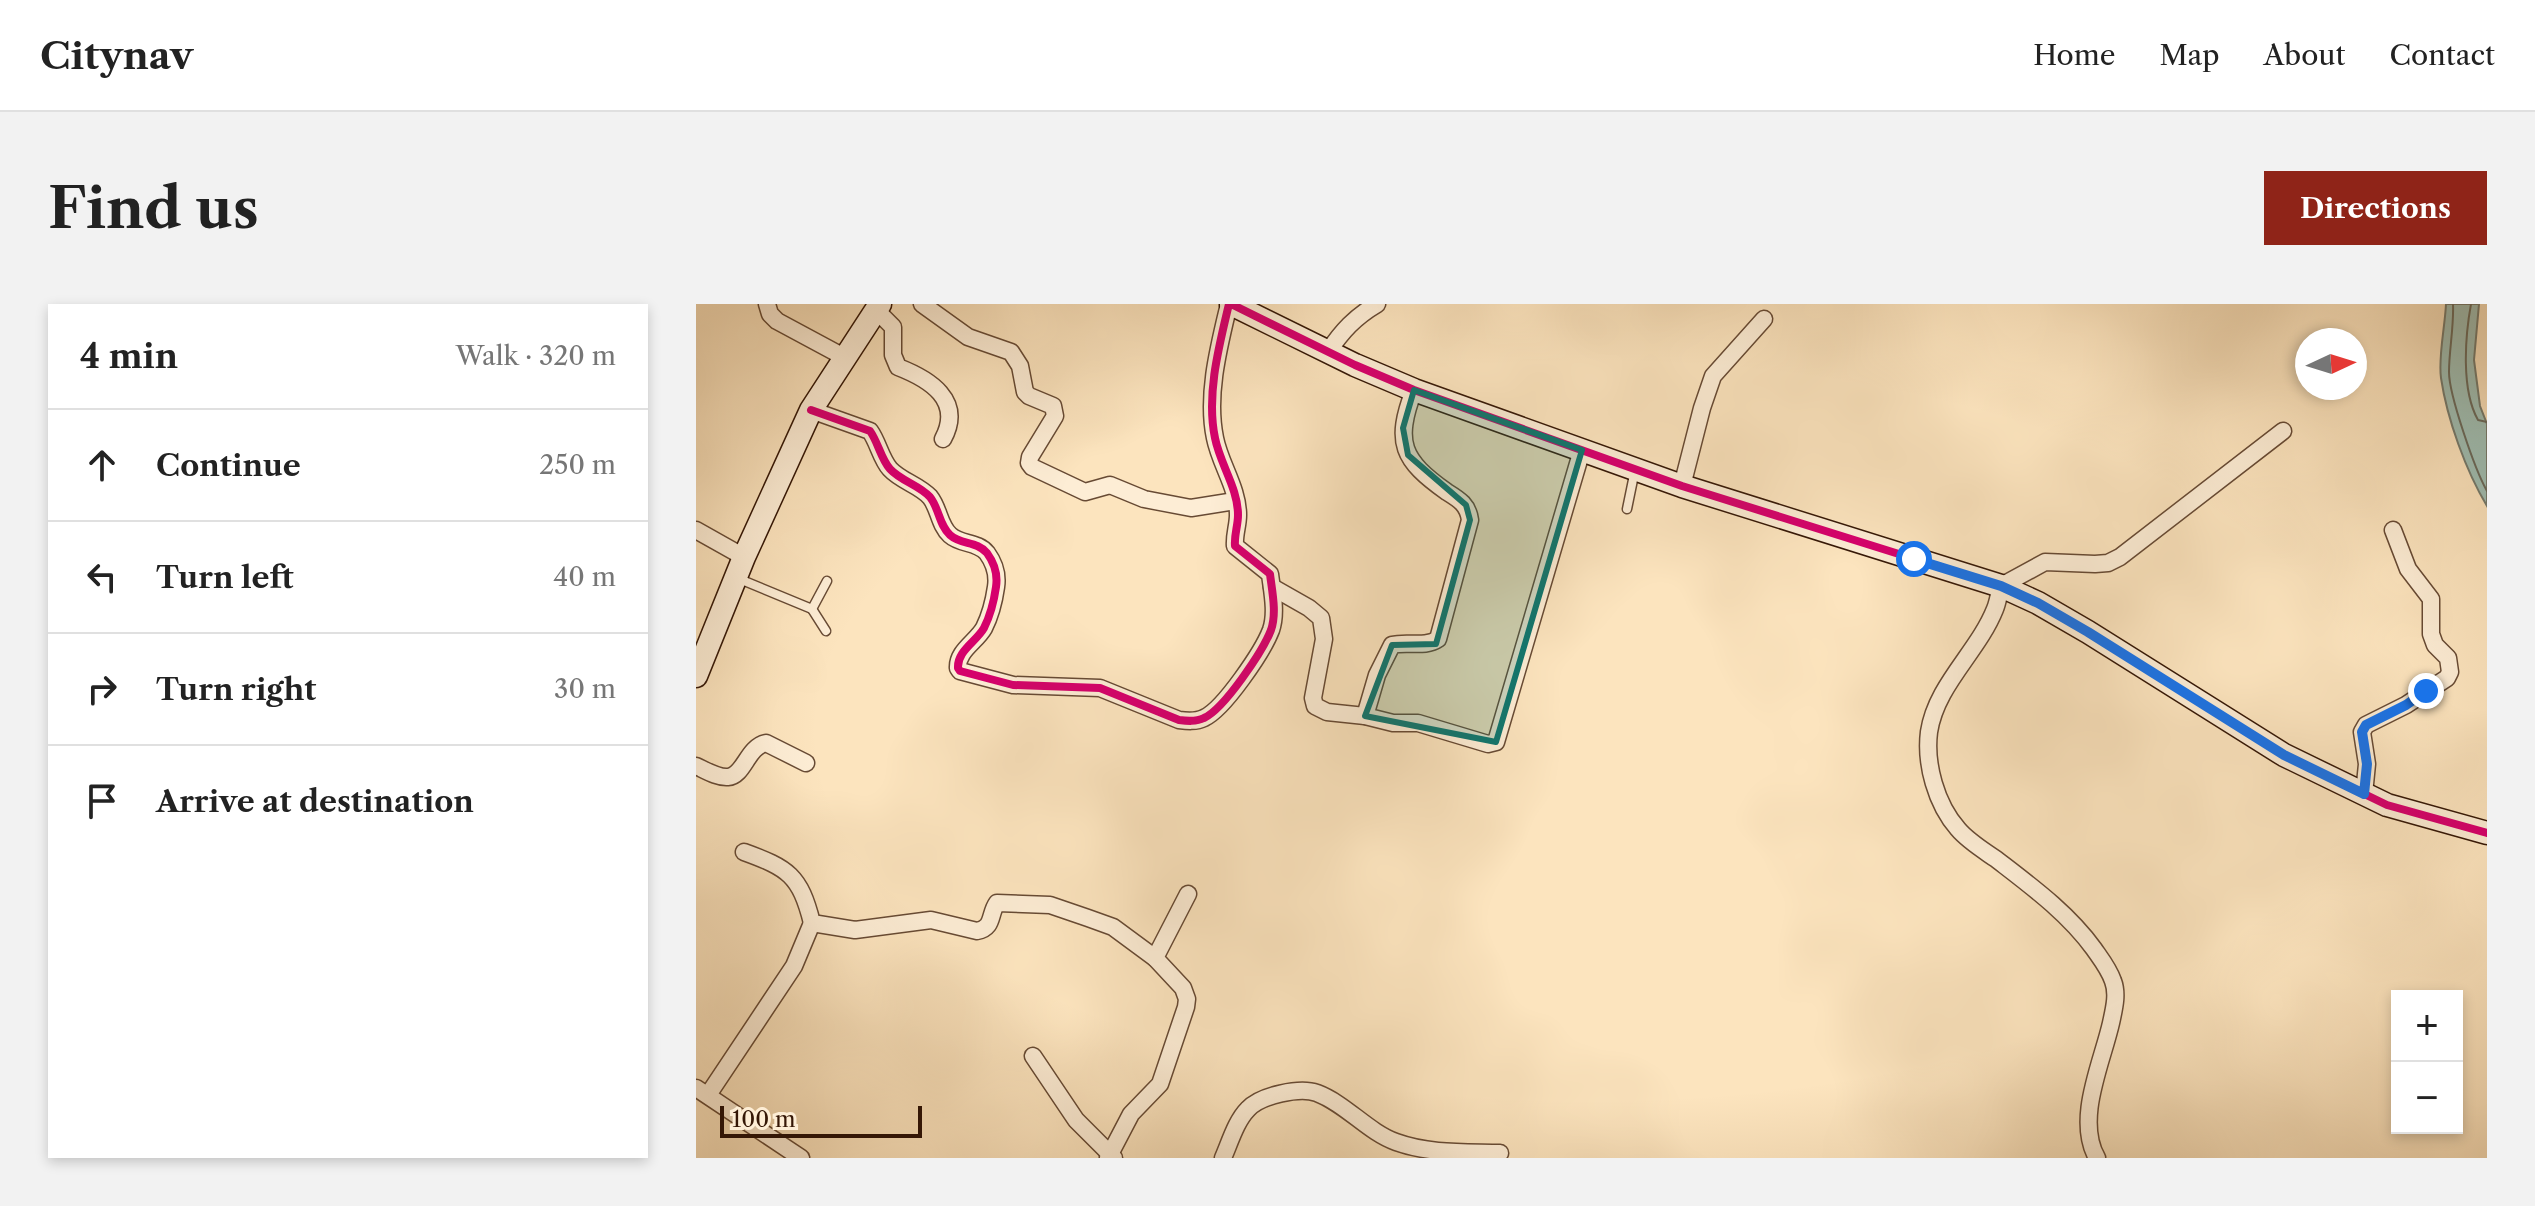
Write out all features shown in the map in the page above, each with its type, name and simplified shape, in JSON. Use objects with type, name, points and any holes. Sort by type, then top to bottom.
[{"type":"street","points":[[767,304],[770,314],[777,321],[844,357]]},
{"type":"street","points":[[922,304],[968,337],[1011,352],[1020,366],[1025,392],[1053,406],[1055,416],[1030,457],[1032,467],[1085,492],[1110,485],[1144,499],[1191,508],[1235,501]]},
{"type":"street","points":[[811,410],[870,431],[892,471],[932,500],[952,538],[982,547],[990,557],[996,568],[997,584],[992,607],[983,630],[959,657],[958,668],[964,673],[1013,685],[1100,688],[1179,720],[1191,721],[1206,718],[1238,686],[1271,630],[1273,617],[1270,574],[1235,546],[1238,515],[1228,471],[1215,440],[1213,408],[1217,363],[1230,304],[1414,390],[1682,486],[2001,586],[2088,632],[2284,755],[2387,805],[2487,833]]},
{"type":"street","points":[[1328,352],[1354,319],[1377,304]]},
{"type":"street","points":[[696,676],[740,567],[811,410],[878,307],[893,327],[893,355],[898,367],[927,381],[944,398],[950,420],[943,439]]},
{"type":"street","points":[[1682,486],[1713,376],[1764,319]]},
{"type":"street","points":[[1365,716],[1377,675],[1392,645],[1402,642],[1431,644],[1438,639],[1470,520],[1466,505],[1421,472],[1408,455],[1403,428],[1414,390]]},
{"type":"street","points":[[2097,1158],[2092,1148],[2087,1114],[2114,1013],[2114,982],[2087,940],[2049,900],[1958,829],[1946,812],[1929,766],[1929,731],[1933,714],[1995,610],[2001,586],[2045,562],[2095,564],[2108,563],[2120,557],[2283,431]]},
{"type":"street","points":[[1272,587],[1321,618],[1324,639],[1313,698],[1315,706],[1327,712],[1393,723],[1418,723],[1488,744],[1496,742],[1582,450]]},
{"type":"street","points":[[696,530],[740,567]]},
{"type":"street","points":[[2364,794],[2367,764],[2362,732],[2366,725],[2406,705],[2447,678],[2450,672],[2448,658],[2435,645],[2431,634],[2431,599],[2408,569],[2393,530]]},
{"type":"street","points":[[696,766],[725,778],[733,776],[757,745],[766,743],[806,763]]},
{"type":"street","points":[[744,852],[779,864],[792,877],[803,892],[812,923],[794,966],[702,1092],[801,1158]]},
{"type":"street","points":[[1155,958],[1188,894]]},
{"type":"street","points":[[812,923],[855,930],[931,920],[977,931],[985,930],[990,925],[997,903],[1050,905],[1113,927],[1155,958],[1183,988],[1186,1007],[1160,1084],[1131,1114],[1110,1157],[1076,1120],[1033,1056]]},
{"type":"street","points":[[1223,1158],[1241,1118],[1250,1106],[1282,1093],[1301,1091],[1317,1093],[1394,1141],[1430,1151],[1500,1153]]},
{"type":"lane","points":[[1627,509],[1635,469]]},
{"type":"lane","points":[[740,567],[812,609],[826,631]]},
{"type":"lane","points":[[812,609],[827,581]]},
{"type":"highlighted area","points":[[1414,390],[1582,450],[1496,742],[1365,716],[1392,645],[1436,644],[1470,520],[1466,505],[1408,455],[1403,428]]},
{"type":"water","points":[[2446,304],[2479,304],[2474,360],[2480,406],[2487,424],[2487,506],[2458,444],[2444,394],[2440,361]]},
{"type":"cycle path","points":[[811,410],[870,431],[890,469],[930,497],[950,535],[983,549],[990,557],[997,578],[993,603],[984,628],[961,657],[960,671],[1013,685],[1100,688],[1179,720],[1198,720],[1222,703],[1252,665],[1267,639],[1274,616],[1270,574],[1235,546],[1237,505],[1215,438],[1212,405],[1215,371],[1229,304]]},
{"type":"cycle path","points":[[1231,304],[1355,365],[1414,390],[1682,486],[2001,586],[2088,632],[2284,755],[2387,805],[2487,833]]},
{"type":"route","points":[[1914,559],[2001,586],[2038,603],[2284,755],[2364,794],[2367,764],[2362,732],[2366,725],[2426,691]]}]
